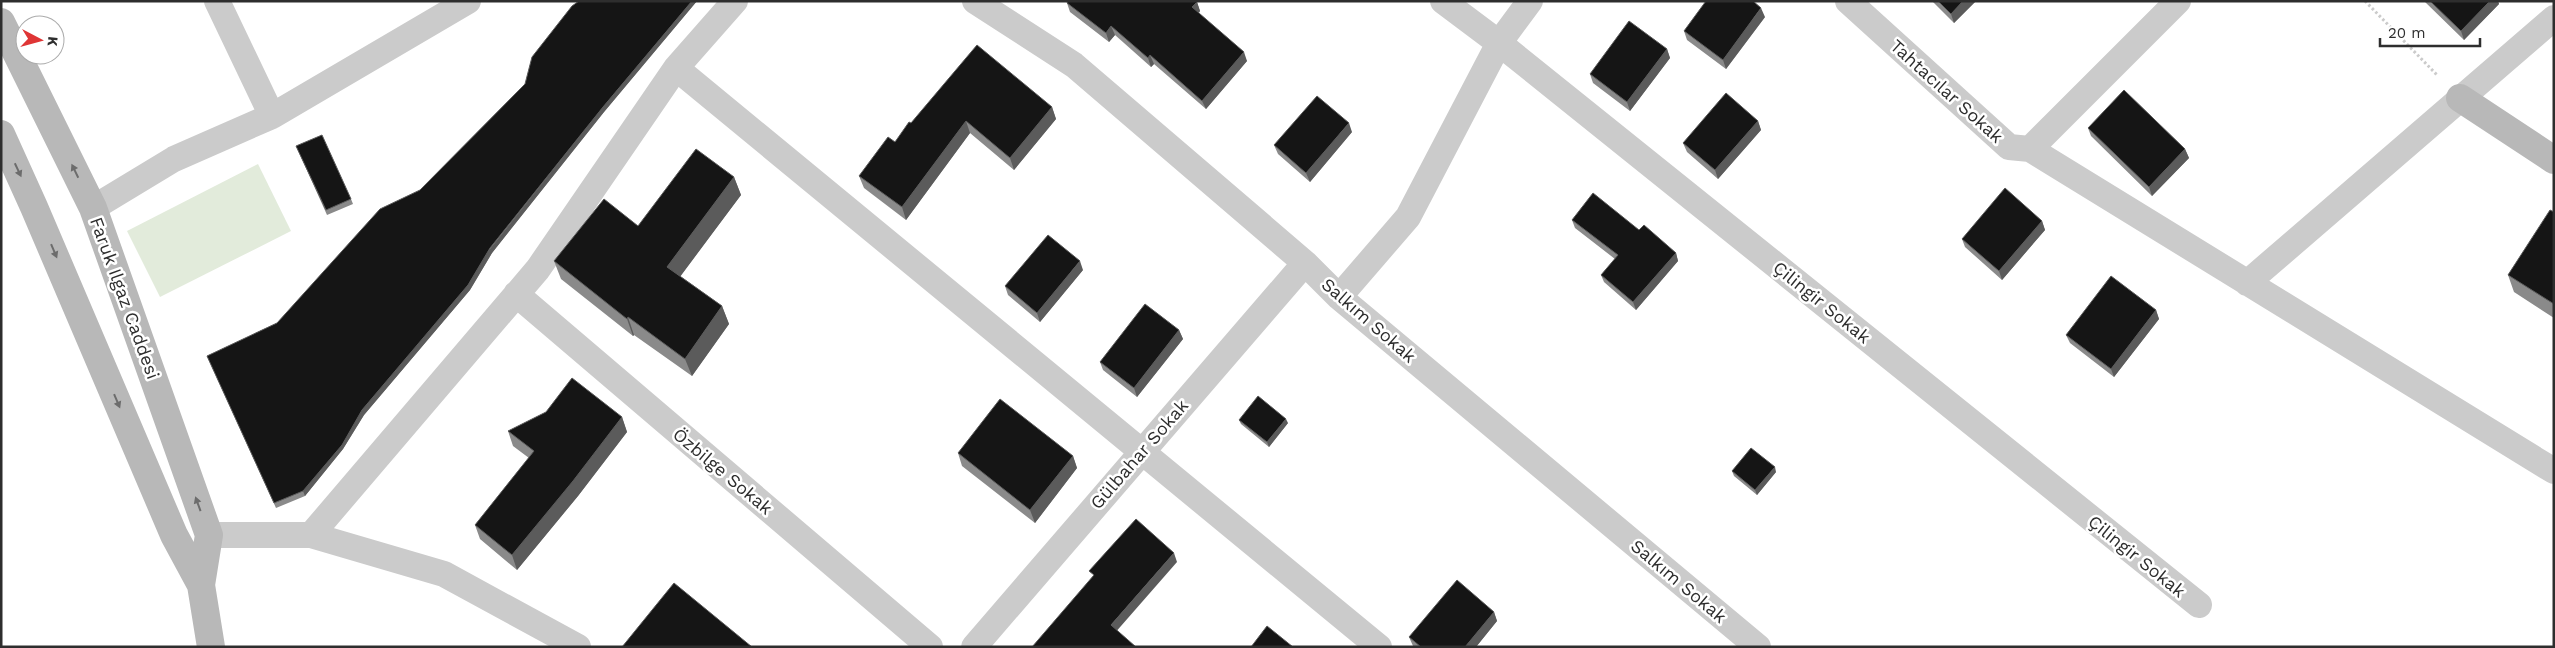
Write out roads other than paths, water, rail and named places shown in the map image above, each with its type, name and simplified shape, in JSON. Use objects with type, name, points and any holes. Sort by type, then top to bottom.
[{"type":"street","points":[[217,1],[272,116]]},
{"type":"street","points":[[93,208],[174,159],[272,116],[468,1]]},
{"type":"street","points":[[311,535],[538,269],[676,68],[735,1]]},
{"type":"street","name":"Salkım Sokak","points":[[975,1],[1074,65],[1305,263],[1339,297],[1758,647]]},
{"type":"street","name":"Çilingir Sokak","points":[[1443,1],[1499,43],[2199,605]]},
{"type":"street","points":[[1339,297],[1408,217],[1499,43],[1530,1]]},
{"type":"street","name":"Tahtacılar Sokak","points":[[1848,1],[2009,147],[2030,149]]},
{"type":"street","points":[[2178,1],[2030,149],[2554,471]]},
{"type":"street","points":[[2247,282],[2554,18]]},
{"type":"street","name":"Faruk Ilgaz Caddesi","points":[[1,22],[93,208],[209,535],[201,585],[210,647]]},
{"type":"street","points":[[676,68],[1379,647]]},
{"type":"street","points":[[2460,98],[2554,160]]},
{"type":"street","name":"Faruk Ilgaz Caddesi","points":[[1,134],[174,535],[201,585]]},
{"type":"street","name":"Gülbahar Sokak","points":[[974,647],[1305,263]]},
{"type":"street","name":"Özbilge Sokak","points":[[516,294],[930,647]]},
{"type":"street","points":[[209,535],[311,535],[444,574],[578,647]]}]
